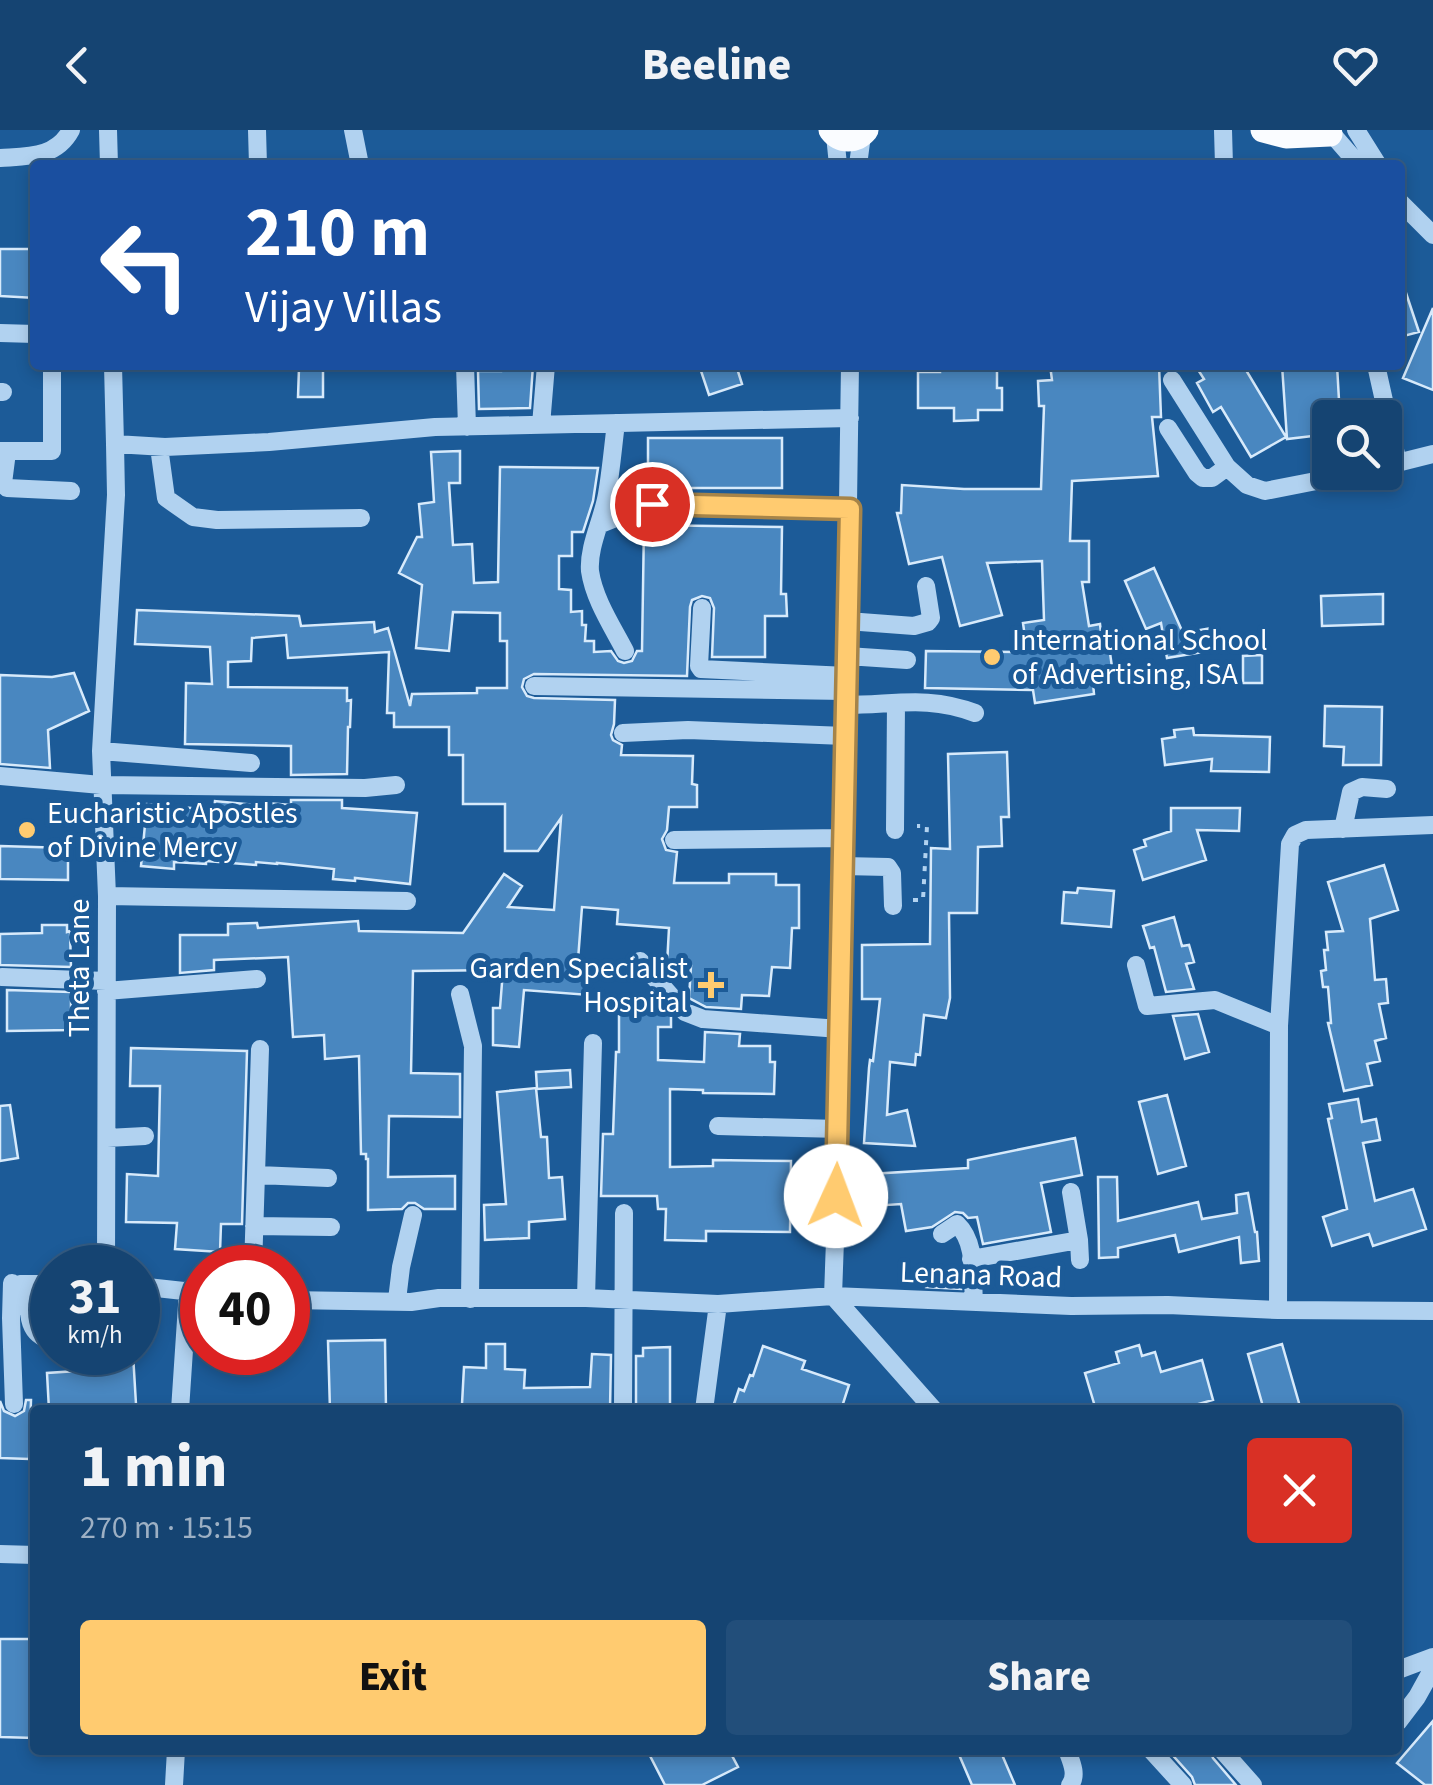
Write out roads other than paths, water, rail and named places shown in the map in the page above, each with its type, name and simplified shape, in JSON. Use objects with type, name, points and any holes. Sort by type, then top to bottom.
[{"type":"main road","points":[[1263,130],[1286,136],[1339,132]]},
{"type":"main road","points":[[833,132],[844,139],[854,139],[864,132]]},
{"type":"street","points":[[0,158],[48,154],[66,140],[71,130]]},
{"type":"street","points":[[108,130],[109,160]]},
{"type":"street","points":[[258,130],[258,160]]},
{"type":"street","points":[[353,130],[359,160]]},
{"type":"street","points":[[1223,130],[1224,160]]},
{"type":"street","points":[[833,132],[837,160]]},
{"type":"street","points":[[859,160],[864,132]]},
{"type":"street","points":[[1339,132],[1355,160]]},
{"type":"street","points":[[1339,132],[1372,160]]},
{"type":"street","points":[[1405,207],[1433,235]]},
{"type":"street","points":[[0,334],[30,334]]},
{"type":"street","points":[[52,370],[52,451],[4,451],[3,484],[7,488],[71,492]]},
{"type":"street","points":[[114,370],[115,444],[159,447],[436,427],[850,418]]},
{"type":"street","points":[[465,370],[467,427]]},
{"type":"street","points":[[541,425],[546,370]]},
{"type":"street","points":[[850,370],[833,1296],[930,1405]]},
{"type":"street","points":[[1377,370],[1382,400]]},
{"type":"street","points":[[1172,380],[1226,468],[1247,485],[1266,491],[1312,482]]},
{"type":"street","points":[[616,423],[607,494],[591,550],[590,570],[624,651]]},
{"type":"street","points":[[1168,428],[1204,478],[1212,478],[1226,468]]},
{"type":"street","name":"Theta Lane","points":[[106,1245],[107,896],[101,751],[116,495],[115,444]]},
{"type":"street","points":[[159,447],[166,498],[193,517],[361,518]]},
{"type":"street","points":[[1402,462],[1433,454]]},
{"type":"street","points":[[601,524],[652,504],[850,509]]},
{"type":"street","points":[[847,621],[914,626],[928,622],[931,618],[926,586]]},
{"type":"street","points":[[702,608],[702,669],[846,691],[896,703],[914,700],[957,706],[975,714]]},
{"type":"street","points":[[847,656],[907,660]]},
{"type":"street","points":[[534,686],[846,691]]},
{"type":"street","points":[[895,828],[896,703]]},
{"type":"street","points":[[623,733],[688,730],[845,736]]},
{"type":"street","points":[[101,751],[251,763]]},
{"type":"street","points":[[0,776],[101,785],[365,788],[396,784]]},
{"type":"street","points":[[1343,828],[1351,792],[1362,787],[1386,789]]},
{"type":"street","points":[[1278,1310],[1280,1026],[1290,844],[1295,835],[1306,830],[1433,825]]},
{"type":"street","points":[[674,840],[843,838]]},
{"type":"street","points":[[843,866],[888,867],[892,873],[893,903]]},
{"type":"street","points":[[107,896],[407,901]]},
{"type":"street","points":[[640,962],[685,1012],[703,1018],[840,1029]]},
{"type":"street","points":[[1136,965],[1147,1006],[1215,1000],[1280,1026]]},
{"type":"street","points":[[2,978],[106,986],[257,979]]},
{"type":"street","points":[[460,994],[473,1046],[470,1298]]},
{"type":"street","points":[[586,1298],[593,1044]]},
{"type":"street","points":[[254,1245],[260,1049]]},
{"type":"street","points":[[718,1126],[838,1129]]},
{"type":"street","points":[[106,1138],[145,1136]]},
{"type":"street","points":[[258,1175],[328,1178]]},
{"type":"street","points":[[1071,1192],[1080,1260]]},
{"type":"street","points":[[623,1405],[624,1212]]},
{"type":"street","points":[[397,1300],[412,1215]]},
{"type":"street","points":[[942,1234],[957,1224],[970,1243],[974,1302]]},
{"type":"street","points":[[254,1226],[331,1227]]},
{"type":"street","points":[[971,1259],[1079,1240]]},
{"type":"street","points":[[13,1283],[30,1322]]},
{"type":"street","points":[[13,1283],[14,1404]]},
{"type":"street","name":"Lenana Road","points":[[310,1300],[586,1298],[718,1304],[833,1296],[1433,1311]]},
{"type":"street","points":[[705,1405],[718,1304]]},
{"type":"street","points":[[181,1405],[184,1375]]},
{"type":"street","points":[[0,1554],[30,1555]]},
{"type":"street","points":[[1402,1669],[1433,1657]]},
{"type":"street","points":[[1402,1717],[1433,1668]]},
{"type":"street","points":[[174,1785],[176,1755]]},
{"type":"street","points":[[1069,1755],[1074,1772],[1070,1785]]},
{"type":"street","points":[[1156,1755],[1183,1785]]},
{"type":"street","points":[[1226,1755],[1253,1785]]},
{"type":"place","name":"International School of Advertising, ISA","points":[[992,657]]},
{"type":"place","name":"Eucharistic Apostles of Divine Mercy","points":[[27,830]]},
{"type":"place","name":"Garden Specialist Hospital","points":[[711,985]]}]
